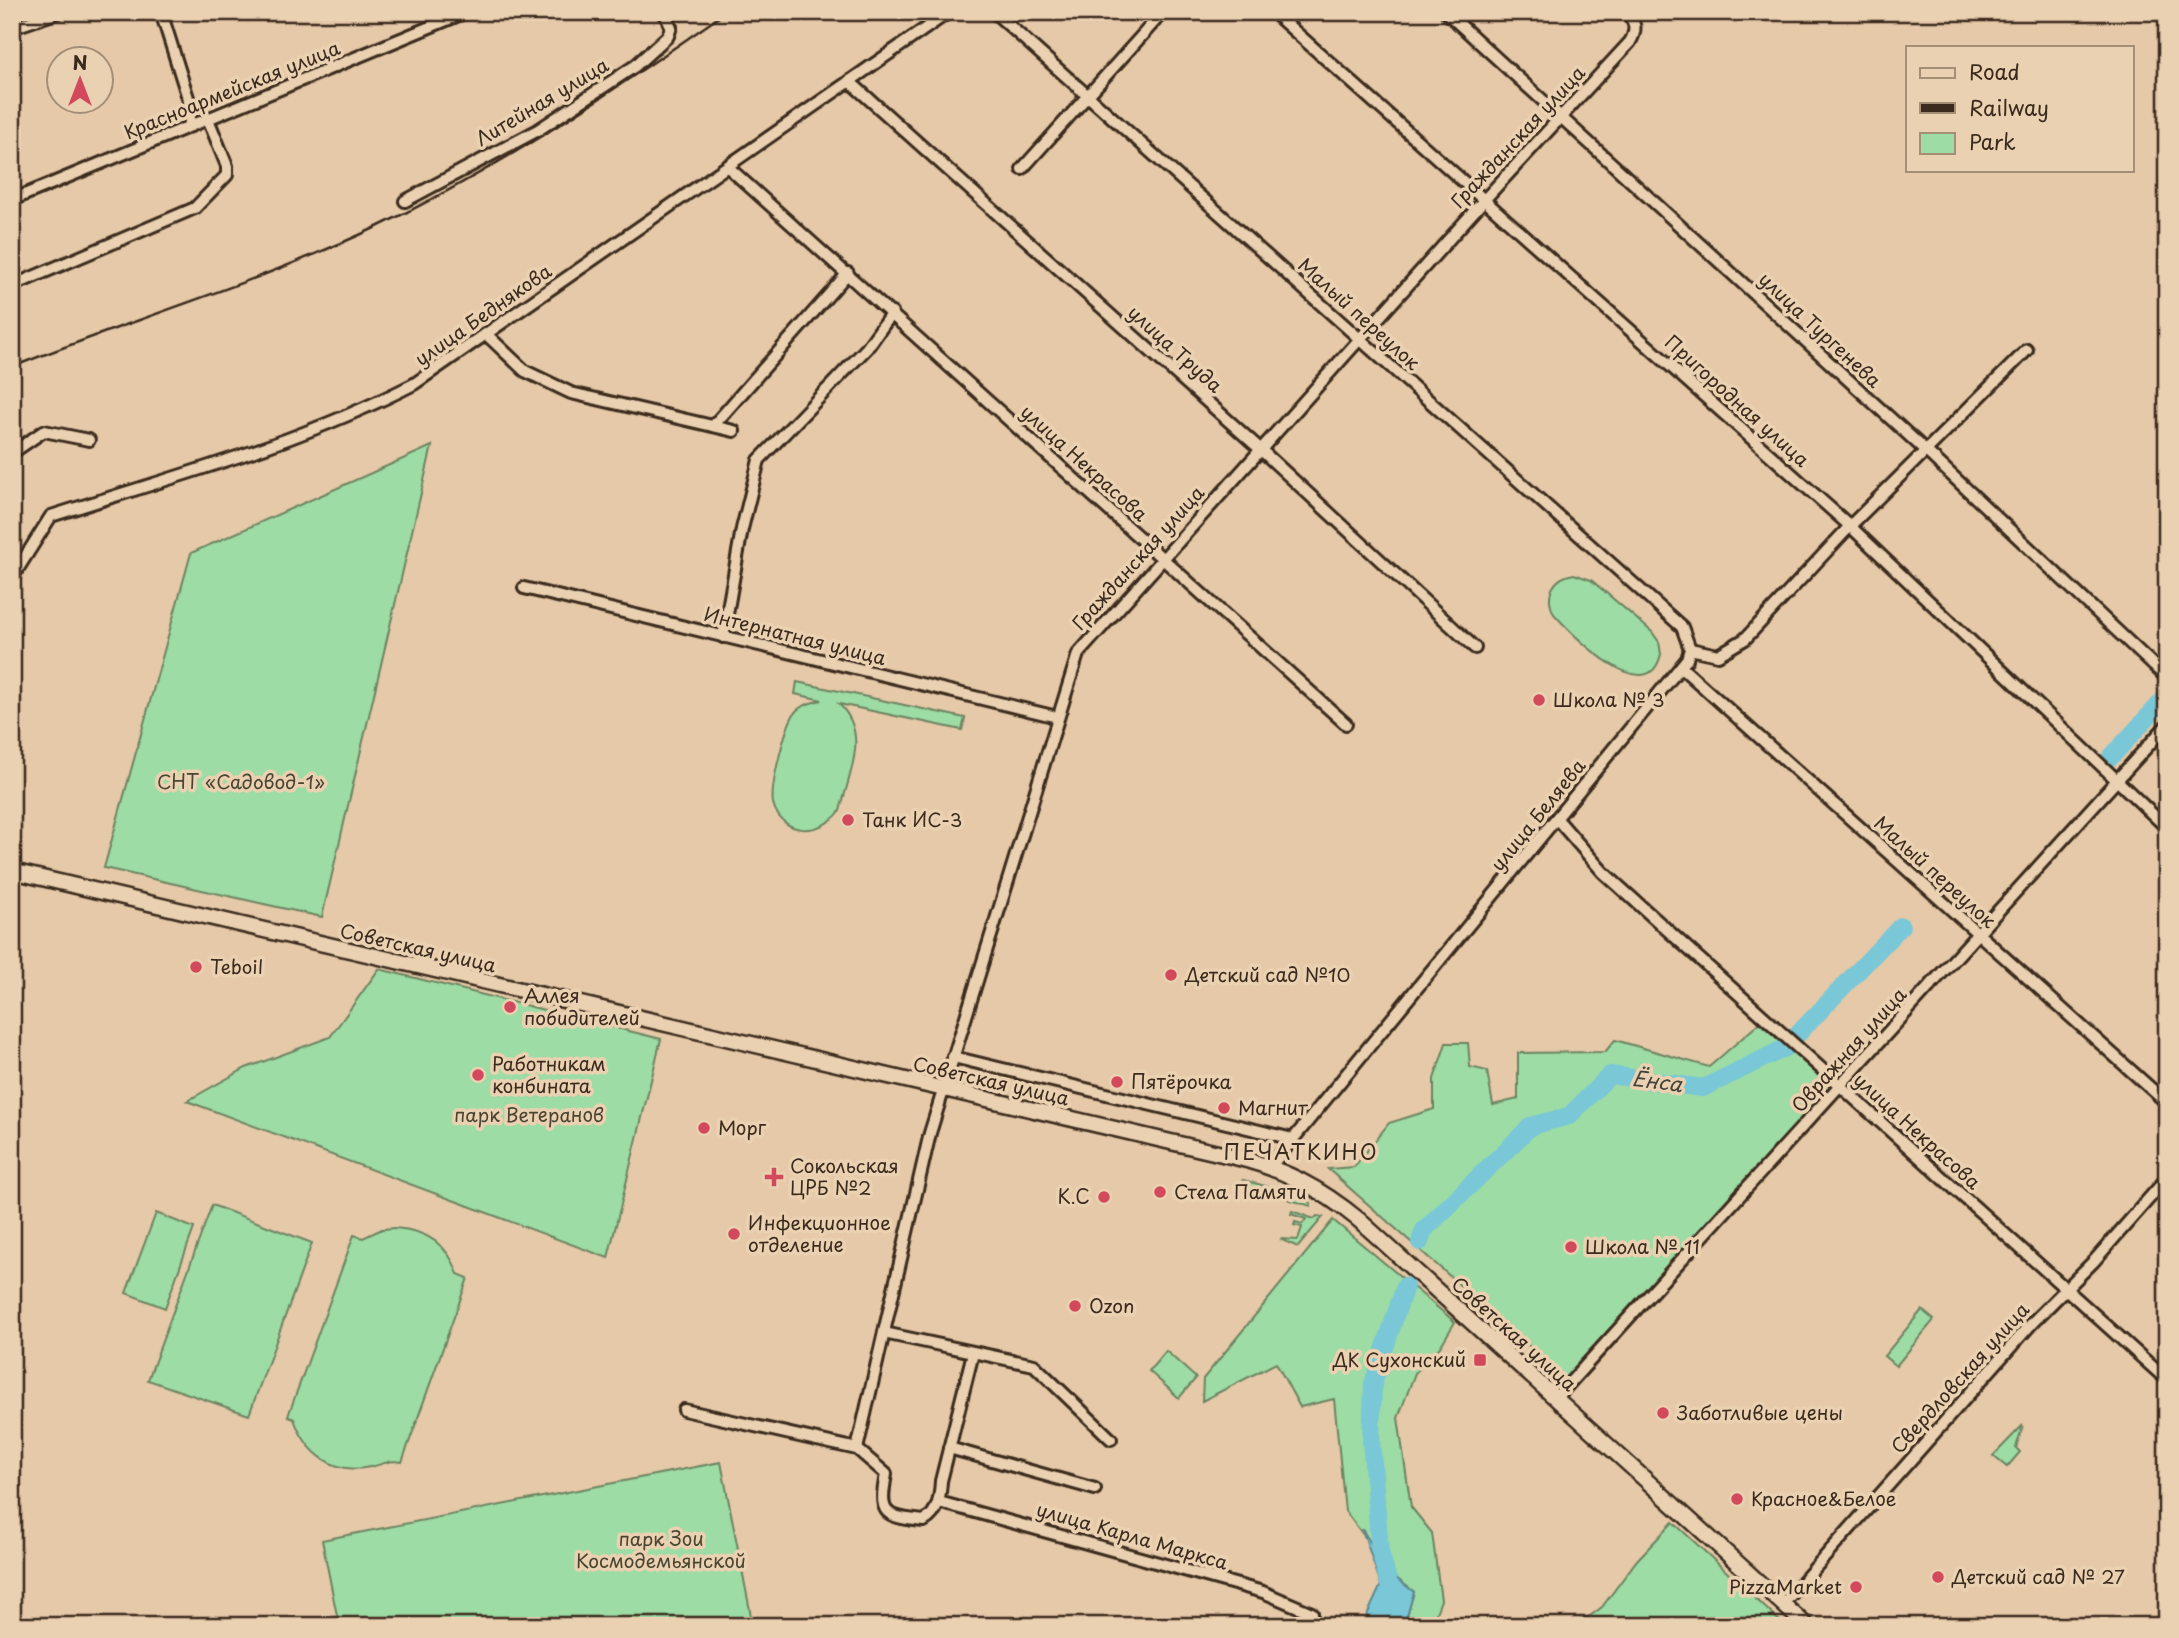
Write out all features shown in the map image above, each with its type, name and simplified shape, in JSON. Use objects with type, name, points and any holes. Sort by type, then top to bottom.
[{"type":"main road","name":"Советская улица","points":[[12,872],[1271,1166],[1317,1187],[1351,1213],[1807,1626]]},
{"type":"street","points":[[12,28],[59,12]]},
{"type":"street","points":[[161,12],[188,101],[190,126]]},
{"type":"street","name":"Красноармейская улица","points":[[12,200],[466,12]]},
{"type":"street","name":"Литейная улица","points":[[405,201],[538,130],[635,66],[668,36],[671,27],[664,12]]},
{"type":"street","name":"улица Беднякова","points":[[12,578],[51,516],[287,439],[371,406],[414,384],[949,12]]},
{"type":"street","name":"Малый переулок","points":[[994,12],[1682,627],[1690,649]]},
{"type":"street","points":[[1022,169],[1087,93],[1163,12]]},
{"type":"street","name":"Пригородная улица","points":[[1273,12],[1850,526],[2115,782],[2167,828]]},
{"type":"street","name":"улица Тургенева","points":[[1447,12],[1925,450],[2167,678]]},
{"type":"street","name":"Гражданская улица","points":[[857,1449],[930,1133],[1072,667],[1086,642],[1630,42],[1635,29],[1634,22],[1626,12]]},
{"type":"street","name":"улица Труда","points":[[849,81],[1260,449],[1475,648]]},
{"type":"street","points":[[12,286],[195,208],[227,175],[208,119]]},
{"type":"street","name":"улица Некрасова","points":[[728,167],[1346,724]]},
{"type":"street","points":[[713,426],[848,273]]},
{"type":"street","points":[[723,637],[742,529],[759,460],[867,348],[892,313]]},
{"type":"street","points":[[486,334],[525,371],[571,393],[734,432]]},
{"type":"street","points":[[1690,649],[1718,655],[1745,639],[1850,526],[2027,350]]},
{"type":"street","points":[[12,453],[44,432],[89,440]]},
{"type":"street","name":"Интернатная улица","points":[[524,588],[1057,717]]},
{"type":"street","name":"улица Беляева","points":[[1271,1166],[1681,667],[1690,649]]},
{"type":"street","name":"Малый переулок","points":[[1681,667],[2167,1103]]},
{"type":"street","name":"Овражная улица","points":[[1556,1398],[2167,725]]},
{"type":"street","name":"улица Некрасова","points":[[1557,819],[1603,872],[2167,1380]]},
{"type":"street","name":"Советская улица","points":[[953,1057],[1293,1139]]},
{"type":"street","name":"Свердловская улица","points":[[1783,1604],[2167,1178]]},
{"type":"street","points":[[884,1332],[1034,1365],[1111,1439]]},
{"type":"street","points":[[684,1410],[857,1449],[886,1474],[881,1501],[887,1512],[924,1521],[929,1519],[939,1502],[949,1448],[973,1353]]},
{"type":"street","points":[[949,1448],[1095,1489]]},
{"type":"street","name":"улица Карла Маркса","points":[[939,1502],[1263,1592],[1312,1613]]},
{"type":"green space","name":"СНТ «Садовод-1»","points":[[432,446],[322,917],[104,868],[191,553]]},
{"type":"green space","points":[[1574,574],[1591,580],[1652,632],[1659,642],[1661,654],[1653,670],[1641,675],[1626,672],[1609,663],[1576,637],[1554,614],[1550,600],[1552,588],[1561,579]]},
{"type":"green space","points":[[797,682],[965,718],[962,730],[839,704],[854,728],[855,741],[852,769],[840,811],[823,825],[803,829],[793,827],[778,814],[773,803],[776,769],[784,740],[797,710],[822,700],[795,694]]},
{"type":"green space","name":"парк Ветеранов","points":[[379,969],[661,1039],[608,1258],[187,1101],[246,1068],[330,1037]]},
{"type":"green space","points":[[1764,1019],[1840,1085],[1570,1382],[1328,1169],[1354,1167],[1389,1123],[1434,1109],[1434,1079],[1446,1043],[1468,1043],[1470,1067],[1487,1071],[1493,1105],[1518,1099],[1518,1053],[1605,1052],[1615,1040],[1709,1067]]},
{"type":"green space","points":[[1243,1180],[1294,1194],[1311,1203],[1311,1206],[1242,1186]]},
{"type":"green space","points":[[212,1205],[312,1243],[249,1415],[148,1380]]},
{"type":"green space","points":[[1292,1211],[1314,1219],[1317,1216],[1323,1217],[1298,1247],[1280,1239],[1298,1240],[1302,1227],[1294,1225],[1295,1222],[1302,1224],[1306,1219],[1291,1214]]},
{"type":"green space","points":[[156,1213],[194,1228],[165,1308],[126,1293]]},
{"type":"green space","points":[[1333,1220],[1455,1322],[1440,1347],[1415,1373],[1398,1418],[1411,1507],[1432,1533],[1441,1600],[1431,1626],[1404,1626],[1414,1592],[1384,1569],[1380,1551],[1375,1550],[1345,1511],[1334,1399],[1300,1407],[1276,1363],[1202,1401],[1203,1379]]},
{"type":"green space","points":[[395,1228],[416,1232],[434,1240],[448,1254],[458,1274],[468,1278],[402,1462],[356,1469],[344,1468],[332,1464],[313,1451],[294,1419],[288,1416],[354,1235],[363,1238],[382,1229]]},
{"type":"green space","points":[[1922,1310],[1934,1320],[1896,1366],[1884,1356]]},
{"type":"green space","points":[[1166,1351],[1196,1378],[1179,1398],[1149,1371]]},
{"type":"green space","points":[[2023,1425],[2016,1448],[2020,1452],[2007,1467],[1993,1456]]},
{"type":"green space","name":"парк Зои Космодемьянской","points":[[721,1462],[753,1626],[339,1626],[322,1540]]},
{"type":"green space","points":[[1673,1522],[1785,1626],[1567,1626],[1590,1616],[1602,1607],[1637,1560]]},
{"type":"water","points":[[1362,1529],[1375,1550],[1380,1551],[1384,1569],[1414,1592],[1404,1626],[1362,1626],[1381,1585]]},
{"type":"waterway","name":"Ёнса","points":[[2111,757],[2167,696]]},
{"type":"waterway","name":"Ёнса","points":[[1796,1036],[1901,926]]},
{"type":"waterway","name":"Ёнса","points":[[1420,1242],[1424,1230],[1531,1126],[1569,1116],[1610,1075],[1703,1088],[1785,1048]]},
{"type":"waterway","name":"Ёнса","points":[[1380,1626],[1390,1588],[1380,1551],[1371,1440],[1373,1384],[1405,1286]]},
{"type":"railway","points":[[12,367],[243,283],[379,226],[514,153],[600,99],[726,12]]},
{"type":"place","name":"Школа № 3","points":[[1539,700]]},
{"type":"place","name":"Танк ИС-3","points":[[848,820]]},
{"type":"place","name":"Teboil","points":[[196,967]]},
{"type":"place","name":"Детский сад №10","points":[[1171,975]]},
{"type":"place","name":"Аллея побидителей","points":[[510,1007]]},
{"type":"place","name":"Работникам конбината","points":[[478,1075]]},
{"type":"place","name":"Пятёрочка","points":[[1117,1082]]},
{"type":"place","name":"Магнит","points":[[1224,1108]]},
{"type":"place","name":"Морг","points":[[704,1128]]},
{"type":"place","name":"Сокольская ЦРБ №2","points":[[774,1177]]},
{"type":"place","name":"Стела Памяти","points":[[1160,1192]]},
{"type":"place","name":"К.С","points":[[1104,1197]]},
{"type":"place","name":"Инфекционное отделение","points":[[734,1234]]},
{"type":"place","name":"Школа № 11","points":[[1571,1247]]},
{"type":"place","name":"Ozon","points":[[1075,1306]]},
{"type":"place","name":"ДК Сухонский","points":[[1480,1360]]},
{"type":"place","name":"Заботливые цены","points":[[1663,1413]]},
{"type":"place","name":"Красное&Белое","points":[[1737,1499]]},
{"type":"place","name":"Детский сад № 27","points":[[1938,1577]]},
{"type":"place","name":"PizzaMarket","points":[[1856,1587]]},
{"type":"district","name":"ПЕЧАТКИНО","points":[[1301,1153]]}]
